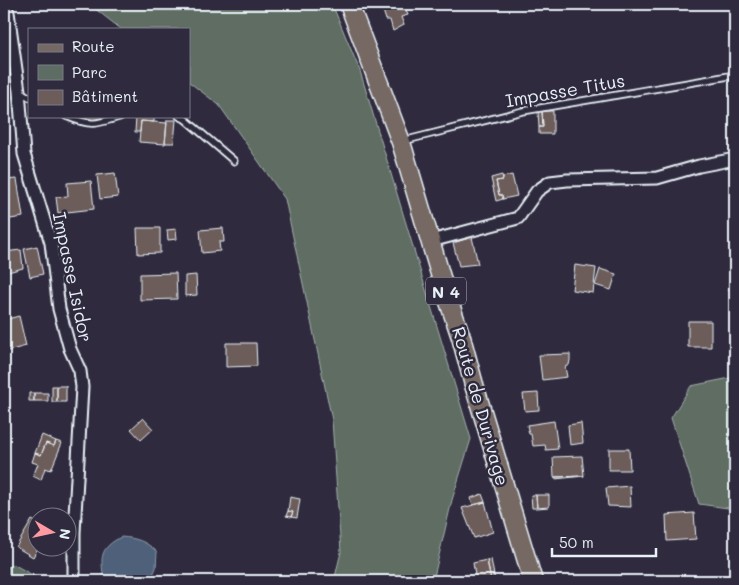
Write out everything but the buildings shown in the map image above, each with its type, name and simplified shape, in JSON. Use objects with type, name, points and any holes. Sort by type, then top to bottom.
[{"type":"main road","name":"Route de Durivage","points":[[350,4],[401,142],[533,581]]},
{"type":"street","name":"Impasse Isidor","points":[[8,11],[24,94],[24,154],[51,244],[59,309],[70,349],[80,371],[82,387],[74,533],[75,581]]},
{"type":"street","points":[[431,241],[518,218],[537,191],[550,182],[657,178],[698,166],[735,160]]},
{"type":"lane","name":"Impasse Titus","points":[[401,142],[523,111],[735,75]]},
{"type":"lane","points":[[70,118],[83,124],[98,124],[116,118]]},
{"type":"lane","points":[[183,118],[234,161]]},
{"type":"green space","points":[[89,4],[332,4],[360,71],[471,439],[452,500],[433,581],[334,581],[341,552],[332,420],[285,199],[219,105],[190,83],[190,28],[120,28]]},
{"type":"green space","points":[[735,251],[735,290],[728,290],[733,255]]},
{"type":"green space","points":[[735,377],[735,509],[699,504],[671,418],[691,386]]},
{"type":"green space","points":[[13,564],[43,581],[4,581],[4,570]]},
{"type":"water","points":[[121,537],[140,541],[149,545],[157,552],[156,568],[150,581],[108,581],[104,579],[102,559],[105,549]]}]
